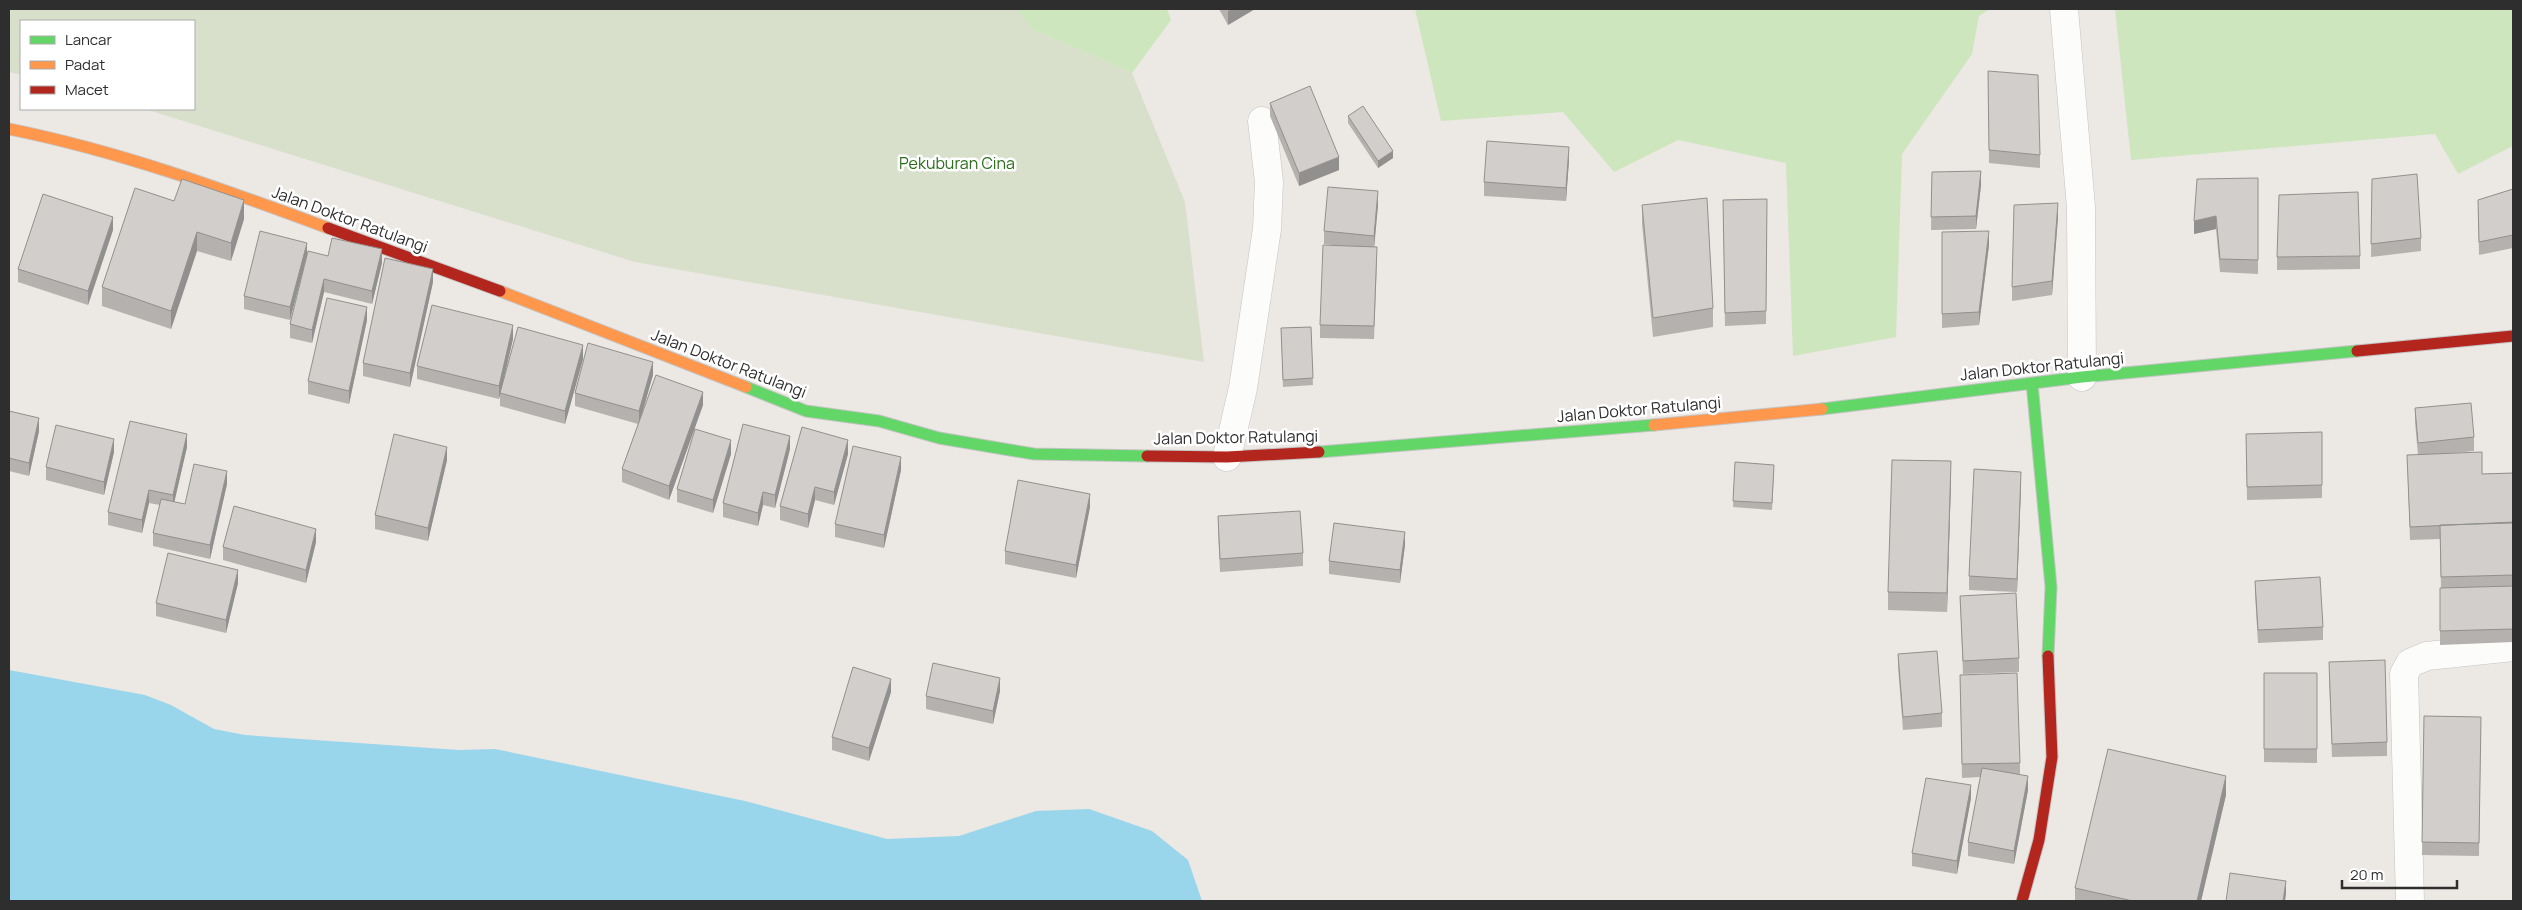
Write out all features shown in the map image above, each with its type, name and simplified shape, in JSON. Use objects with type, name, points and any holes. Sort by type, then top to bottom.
[{"type":"main road","name":"Jalan Doktor Ratulangi","points":[[9,129],[70,141],[193,178],[513,296],[806,411],[879,421],[939,438],[1034,454],[1227,457],[1324,452],[1761,416],[2082,377],[2513,336]]},
{"type":"main road","points":[[2022,901],[2039,840],[2052,757],[2048,674],[2051,587],[2032,383]]},
{"type":"street","points":[[2064,9],[2081,207],[2082,377]]},
{"type":"street","points":[[1227,457],[1243,388],[1267,229],[1269,182],[1262,121]]},
{"type":"street","points":[[2410,901],[2404,674],[2410,663],[2427,656],[2513,647]]},
{"type":"green space","name":"Pekuburan Cina","points":[[9,9],[1016,9],[1032,29],[1132,73],[1185,202],[1204,362],[635,262],[148,110],[195,110],[195,20],[20,20],[20,75],[9,72]]},
{"type":"green space","points":[[1016,9],[1167,9],[1171,20],[1132,73],[1032,29]]},
{"type":"green space","points":[[1415,9],[1990,9],[1979,16],[1972,54],[1902,154],[1896,337],[1793,356],[1786,163],[1678,140],[1614,172],[1563,112],[1441,121]]},
{"type":"green space","points":[[2115,9],[2513,9],[2513,146],[2458,174],[2435,134],[2131,160]]},
{"type":"water","points":[[9,670],[145,695],[171,705],[214,729],[245,735],[459,750],[495,749],[745,801],[887,839],[959,836],[1036,811],[1089,809],[1152,831],[1188,860],[1202,901],[9,901]]},
{"type":"building","points":[[1988,71],[2038,75],[2040,155],[1989,150]]},
{"type":"building","points":[[1310,86],[1339,157],[1299,173],[1270,103]]},
{"type":"building","points":[[1363,106],[1393,151],[1378,161],[1348,116]]},
{"type":"building","points":[[1487,141],[1569,147],[1566,188],[1484,182]]},
{"type":"building","points":[[1981,171],[1976,216],[1931,217],[1932,172]]},
{"type":"building","points":[[2417,174],[2421,238],[2371,244],[2372,179]]},
{"type":"building","points":[[2258,178],[2258,260],[2220,259],[2216,216],[2194,221],[2197,179]]},
{"type":"building","points":[[182,179],[244,200],[231,243],[197,232],[171,311],[102,287],[135,188],[174,201]]},
{"type":"building","points":[[1328,187],[1378,191],[1374,236],[1324,231]]},
{"type":"building","points":[[2513,189],[2513,235],[2479,242],[2478,200]]},
{"type":"building","points":[[2358,192],[2360,256],[2277,257],[2279,195]]},
{"type":"building","points":[[43,194],[113,217],[88,291],[18,269]]},
{"type":"building","points":[[1707,198],[1713,308],[1653,318],[1642,205]]},
{"type":"building","points":[[1767,199],[1766,311],[1725,313],[1723,200]]},
{"type":"building","points":[[2058,203],[2052,281],[2012,287],[2014,205]]},
{"type":"building","points":[[260,231],[307,243],[290,307],[244,296]]},
{"type":"building","points":[[1989,231],[1979,312],[1942,314],[1942,232]]},
{"type":"building","points":[[332,238],[382,249],[372,291],[324,279],[312,330],[290,324],[308,251],[328,256]]},
{"type":"building","points":[[1323,245],[1377,247],[1374,326],[1320,325]]},
{"type":"building","points":[[385,258],[433,269],[410,373],[363,363]]},
{"type":"building","points":[[327,298],[367,307],[349,391],[308,381]]},
{"type":"building","points":[[432,305],[513,325],[499,386],[417,366]]},
{"type":"building","points":[[518,327],[583,345],[565,411],[500,393]]},
{"type":"building","points":[[1311,327],[1313,378],[1283,380],[1281,328]]},
{"type":"building","points":[[588,343],[653,362],[639,411],[575,393]]},
{"type":"building","points":[[656,375],[703,392],[669,486],[622,469]]},
{"type":"building","points":[[2471,403],[2474,437],[2418,443],[2415,408]]},
{"type":"building","points":[[9,411],[39,418],[29,463],[9,458]]},
{"type":"building","points":[[130,421],[187,434],[173,495],[149,490],[142,520],[108,512]]},
{"type":"building","points":[[743,424],[790,436],[775,495],[763,492],[758,513],[723,503]]},
{"type":"building","points":[[56,425],[114,439],[104,482],[46,467]]},
{"type":"building","points":[[802,427],[848,440],[834,492],[815,487],[808,514],[780,506]]},
{"type":"building","points":[[695,429],[731,440],[713,500],[677,489]]},
{"type":"building","points":[[2322,432],[2322,485],[2247,487],[2246,434]]},
{"type":"building","points":[[394,434],[447,447],[428,528],[375,515]]},
{"type":"building","points":[[853,446],[901,457],[884,535],[835,524]]},
{"type":"building","points":[[2482,452],[2482,474],[2513,473],[2513,522],[2410,527],[2407,455]]},
{"type":"building","points":[[1892,460],[1951,461],[1947,593],[1888,592]]},
{"type":"building","points":[[1735,462],[1774,465],[1772,503],[1733,501]]},
{"type":"building","points":[[194,464],[227,471],[210,545],[153,533],[161,499],[185,504]]},
{"type":"building","points":[[1974,469],[2021,472],[2017,579],[1969,576]]},
{"type":"building","points":[[1018,480],[1090,494],[1076,565],[1005,551]]},
{"type":"building","points":[[234,506],[316,529],[306,570],[223,547]]},
{"type":"building","points":[[1300,511],[1303,553],[1220,559],[1218,516]]},
{"type":"building","points":[[1334,523],[1405,532],[1400,570],[1329,561]]},
{"type":"building","points":[[2513,523],[2513,575],[2441,577],[2440,525]]},
{"type":"building","points":[[168,553],[238,570],[226,620],[156,603]]},
{"type":"building","points":[[2320,577],[2323,627],[2258,630],[2255,581]]},
{"type":"building","points":[[2513,586],[2513,629],[2440,631],[2440,588]]},
{"type":"building","points":[[2016,593],[2019,658],[1963,661],[1960,596]]},
{"type":"building","points":[[1937,651],[1942,713],[1903,717],[1898,654]]},
{"type":"building","points":[[2385,660],[2387,742],[2332,744],[2329,662]]},
{"type":"building","points":[[933,663],[1000,678],[993,711],[926,696]]},
{"type":"building","points":[[853,667],[891,679],[869,748],[832,737]]},
{"type":"building","points":[[2017,673],[2020,763],[1962,764],[1960,675]]},
{"type":"building","points":[[2264,673],[2317,673],[2317,749],[2264,749]]},
{"type":"building","points":[[2424,716],[2481,717],[2479,843],[2422,842]]},
{"type":"building","points":[[2108,749],[2226,776],[2197,901],[2133,901],[2075,888]]},
{"type":"building","points":[[1982,768],[2028,776],[2014,851],[1968,842]]},
{"type":"building","points":[[1926,778],[1971,785],[1957,861],[1912,853]]},
{"type":"building","points":[[2230,873],[2286,881],[2283,901],[2226,901]]},
{"type":"traffic: fast","points":[[1822,409],[2082,377],[2357,351]]},
{"type":"traffic: fast","points":[[2032,383],[2051,587],[2048,656]]},
{"type":"traffic: fast","points":[[746,387],[806,411],[879,421],[939,438],[1034,454],[1147,456]]},
{"type":"traffic: fast","points":[[1319,452],[1654,425]]},
{"type":"traffic: slow","points":[[9,129],[90,148],[170,172],[328,228]]},
{"type":"traffic: slow","points":[[500,291],[746,387]]},
{"type":"traffic: slow","points":[[1654,425],[1822,409]]},
{"type":"traffic: jam","points":[[328,228],[500,291]]},
{"type":"traffic: jam","points":[[2357,351],[2513,336]]},
{"type":"traffic: jam","points":[[1147,456],[1227,457],[1319,452]]},
{"type":"traffic: jam","points":[[2022,901],[2039,840],[2052,757],[2048,656]]}]
